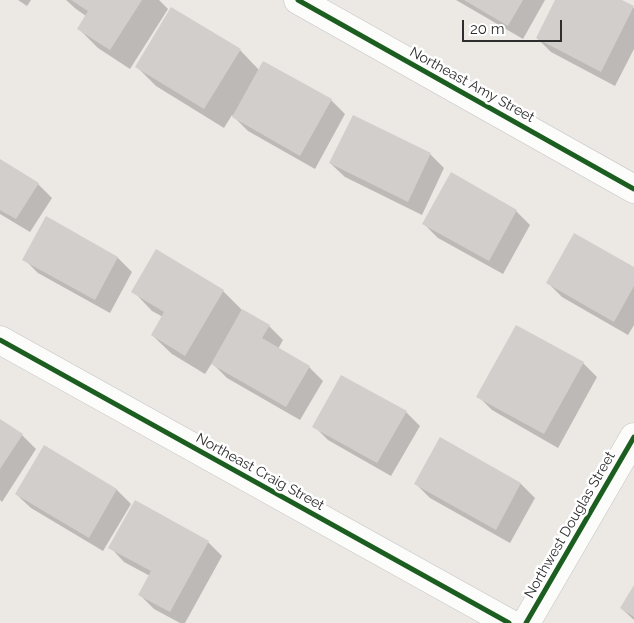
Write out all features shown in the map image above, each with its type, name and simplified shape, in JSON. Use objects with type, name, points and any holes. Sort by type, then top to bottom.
[{"type":"street","name":"Northeast Amy Street","points":[[298,0],[634,189]]},
{"type":"street","name":"Northeast Craig Street","points":[[0,340],[509,623]]},
{"type":"street","name":"Northwest Douglas Street","points":[[526,623],[634,437]]},
{"type":"building","points":[[71,0],[142,0],[110,50],[77,29],[88,11]]},
{"type":"building","points":[[464,0],[523,0],[508,26]]},
{"type":"building","points":[[555,0],[622,0],[634,6],[601,72],[536,38]]},
{"type":"building","points":[[171,7],[241,49],[204,109],[135,67]]},
{"type":"building","points":[[263,61],[332,99],[300,156],[232,117]]},
{"type":"building","points":[[353,115],[431,153],[408,202],[329,163]]},
{"type":"building","points":[[0,159],[39,183],[16,219],[0,210]]},
{"type":"building","points":[[451,172],[517,210],[489,261],[422,224]]},
{"type":"building","points":[[46,216],[118,257],[95,300],[22,260]]},
{"type":"building","points":[[574,233],[634,267],[634,286],[614,322],[546,283]]},
{"type":"building","points":[[156,249],[224,290],[185,356],[151,335],[164,312],[131,292]]},
{"type":"building","points":[[242,309],[270,325],[262,338],[310,366],[286,407],[211,364]]},
{"type":"building","points":[[516,325],[584,362],[544,434],[476,397]]},
{"type":"building","points":[[341,375],[407,411],[377,463],[312,427]]},
{"type":"building","points":[[0,419],[23,434],[0,469]]},
{"type":"building","points":[[440,437],[521,483],[496,530],[414,484]]},
{"type":"building","points":[[44,445],[117,489],[89,538],[15,494]]},
{"type":"building","points":[[135,500],[209,541],[170,612],[138,595],[151,571],[108,548]]},
{"type":"building","points":[[634,585],[634,617],[620,608]]},
{"type":"cycle path","points":[[298,0],[634,189]]},
{"type":"cycle path","points":[[0,340],[509,623]]},
{"type":"cycle path","points":[[526,623],[634,437]]}]
